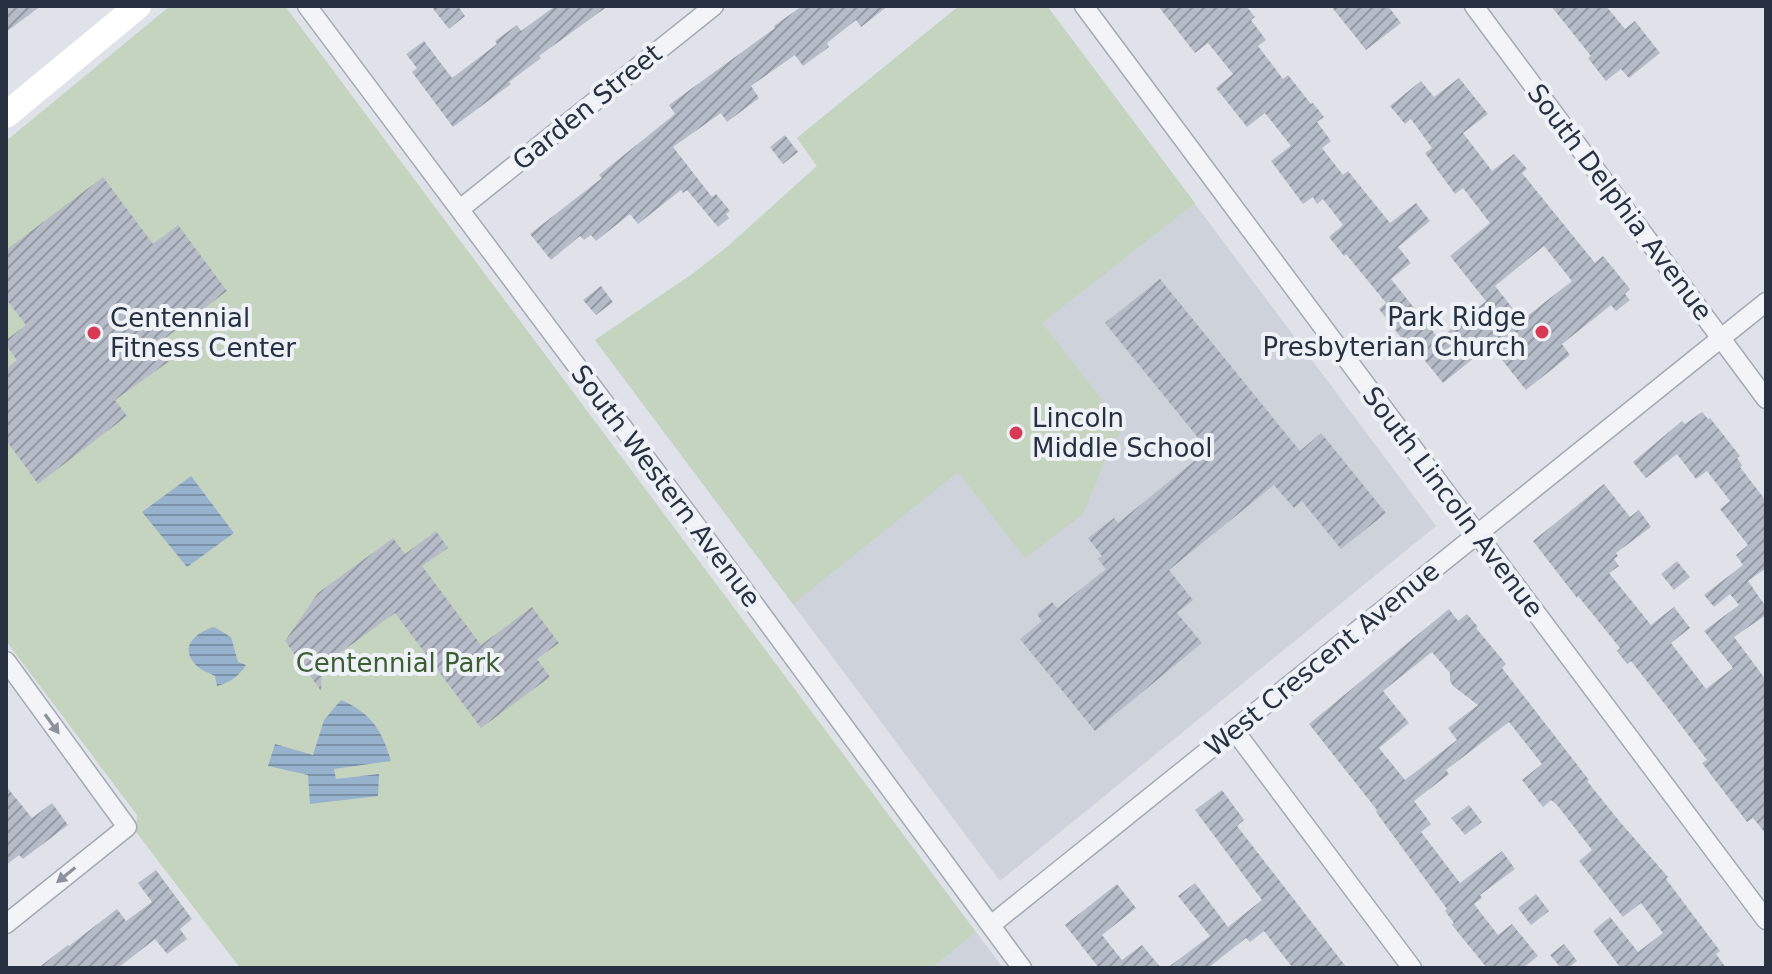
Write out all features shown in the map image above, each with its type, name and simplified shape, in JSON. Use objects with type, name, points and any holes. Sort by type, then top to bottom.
[{"type":"main road","points":[[6,115],[138,6]]},
{"type":"street","name":"South Western Avenue","points":[[307,6],[1022,968]]},
{"type":"street","name":"Garden Street","points":[[460,209],[714,6]]},
{"type":"street","name":"South Lincoln Avenue","points":[[1084,6],[1766,920]]},
{"type":"street","name":"South Delphia Avenue","points":[[1474,6],[1766,399]]},
{"type":"street","name":"West Crescent Avenue","points":[[991,925],[1766,302]]},
{"type":"street","points":[[6,661],[127,827],[6,924]]},
{"type":"street","points":[[1234,730],[1412,968]]},
{"type":"shaded area","name":"Lincoln Middle School","points":[[959,6],[1047,6],[1436,526],[1000,881],[595,340],[727,247],[817,166],[797,138]]},
{"type":"shaded area","points":[[976,932],[1003,968],[932,968]]},
{"type":"green space","name":"Centennial Park","points":[[170,6],[285,6],[976,932],[932,968],[240,968],[136,832],[137,815],[6,641],[6,141]]},
{"type":"green space","points":[[959,6],[1047,6],[1195,203],[1042,323],[1124,428],[1112,444],[1083,514],[1025,558],[958,472],[793,604],[595,340],[727,247],[817,166],[797,138]]},
{"type":"water","points":[[191,476],[234,533],[187,567],[142,512]]},
{"type":"water","points":[[214,627],[231,637],[238,662],[246,665],[234,678],[217,686],[215,676],[197,666],[189,653],[195,637]]},
{"type":"water","points":[[341,700],[374,724],[384,740],[391,761],[334,769],[336,779],[379,774],[378,796],[310,804],[308,775],[268,766],[275,744],[313,755],[324,720]]},
{"type":"building","points":[[6,6],[41,6],[6,32]]},
{"type":"building","points":[[431,6],[458,6],[465,16],[449,29]]},
{"type":"building","points":[[555,6],[608,6],[539,56],[541,58],[509,82],[511,84],[453,127],[412,72],[417,68],[406,54],[424,41],[452,78],[517,25],[521,31]]},
{"type":"building","points":[[802,6],[888,6],[861,27],[856,20],[827,43],[829,47],[803,66],[795,55],[751,86],[759,98],[727,122],[721,113],[673,147],[712,197],[716,194],[730,211],[726,214],[729,218],[718,227],[687,190],[683,193],[681,190],[638,224],[630,214],[596,241],[591,235],[584,240],[580,236],[551,260],[530,234],[602,178],[599,175],[675,114],[669,105]]},
{"type":"building","points":[[1158,6],[1246,6],[1255,17],[1251,20],[1266,40],[1258,46],[1283,79],[1288,75],[1324,117],[1317,122],[1331,141],[1322,148],[1343,175],[1348,171],[1390,223],[1416,203],[1430,221],[1398,247],[1411,263],[1391,279],[1439,339],[1486,301],[1450,256],[1490,223],[1463,188],[1455,194],[1425,153],[1432,148],[1411,119],[1405,124],[1390,106],[1421,81],[1434,97],[1459,78],[1488,114],[1463,133],[1492,171],[1514,154],[1527,169],[1522,173],[1595,263],[1603,256],[1630,289],[1625,294],[1630,300],[1616,311],[1611,305],[1562,344],[1570,355],[1526,390],[1490,345],[1443,383],[1406,337],[1403,340],[1379,309],[1386,303],[1329,237],[1343,225],[1323,199],[1317,204],[1313,197],[1303,204],[1271,161],[1291,146],[1265,113],[1247,127],[1216,88],[1233,74],[1208,43],[1195,53]],"holes":[[[1544,246],[1572,281],[1522,320],[1495,286]]]},
{"type":"building","points":[[1331,6],[1388,6],[1401,23],[1366,50]]},
{"type":"building","points":[[1551,6],[1606,6],[1625,29],[1635,21],[1660,53],[1629,78],[1621,69],[1606,81],[1588,58],[1591,56]]},
{"type":"building","points":[[785,135],[798,152],[783,164],[770,147]]},
{"type":"building","name":"Centennial Fitness Center","points":[[103,177],[153,244],[178,225],[227,291],[159,343],[171,360],[115,400],[127,416],[38,484],[6,440],[6,369],[17,360],[6,345],[6,340],[26,325],[6,299],[6,250]]},
{"type":"building","points":[[1160,279],[1300,451],[1321,433],[1386,513],[1341,549],[1302,501],[1294,508],[1274,485],[1169,570],[1193,600],[1177,613],[1202,643],[1095,731],[1020,639],[1042,621],[1037,614],[1052,602],[1057,608],[1106,569],[1098,559],[1102,556],[1088,538],[1114,518],[1118,523],[1208,450],[1105,323]]},
{"type":"building","points":[[601,286],[613,302],[596,315],[583,300]]},
{"type":"building","points":[[1702,412],[1740,456],[1737,458],[1742,465],[1740,467],[1766,501],[1766,568],[1748,581],[1766,607],[1766,615],[1734,637],[1766,680],[1766,834],[1753,818],[1747,822],[1702,763],[1707,760],[1671,712],[1631,661],[1627,664],[1617,651],[1620,648],[1533,541],[1604,484],[1630,517],[1639,510],[1651,527],[1616,553],[1618,556],[1614,559],[1619,566],[1609,573],[1651,625],[1674,607],[1690,628],[1671,643],[1706,689],[1733,668],[1704,631],[1739,605],[1730,594],[1714,607],[1704,595],[1743,565],[1736,555],[1748,545],[1720,509],[1730,501],[1707,471],[1696,479],[1677,454],[1646,478],[1633,462],[1682,421],[1685,424]]},
{"type":"building","points":[[436,531],[448,548],[422,566],[481,645],[532,607],[559,643],[537,659],[550,677],[481,728],[395,613],[322,666],[321,691],[285,641],[318,593],[393,538],[405,554]]},
{"type":"building","points":[[1677,561],[1690,577],[1674,590],[1661,574]]},
{"type":"building","points":[[1449,609],[1458,621],[1467,614],[1506,664],[1502,668],[1587,781],[1668,877],[1666,879],[1720,951],[1716,954],[1726,968],[1616,968],[1619,966],[1593,931],[1610,917],[1638,952],[1663,933],[1641,903],[1623,917],[1579,861],[1592,850],[1557,805],[1551,800],[1543,807],[1522,780],[1542,764],[1509,722],[1446,770],[1449,774],[1414,801],[1431,824],[1421,832],[1460,883],[1502,851],[1515,869],[1480,895],[1482,898],[1474,904],[1498,935],[1512,924],[1538,956],[1523,968],[1487,968],[1452,925],[1454,923],[1445,911],[1447,909],[1377,810],[1309,724]],"holes":[[[1432,652],[1450,673],[1453,686],[1478,705],[1448,728],[1457,740],[1405,780],[1379,748],[1409,723],[1383,691]]]},
{"type":"building","points":[[6,786],[32,818],[52,803],[68,825],[23,859],[19,855],[6,865]]},
{"type":"building","points":[[1222,790],[1244,820],[1237,826],[1347,968],[1293,968],[1264,931],[1250,942],[1246,938],[1208,968],[1167,968],[1210,936],[1178,896],[1195,883],[1228,927],[1262,900],[1195,810]]},
{"type":"building","points":[[1469,805],[1482,822],[1465,835],[1451,818]]},
{"type":"building","points":[[156,870],[192,919],[180,929],[187,939],[167,954],[155,939],[118,968],[38,968],[117,909],[126,921],[152,902],[138,883]]},
{"type":"building","points":[[1117,884],[1136,908],[1102,935],[1122,960],[1142,945],[1161,968],[1099,968],[1065,925]]},
{"type":"building","points":[[1536,894],[1549,911],[1531,925],[1518,908]]},
{"type":"building","points":[[1564,944],[1577,961],[1568,968],[1561,968],[1550,955]]},
{"type":"place","name":"Park Ridge Presbyterian Church","points":[[1542,332]]},
{"type":"place","name":"Centennial Fitness Center","points":[[94,333]]},
{"type":"place","name":"Lincoln Middle School","points":[[1016,433]]}]
